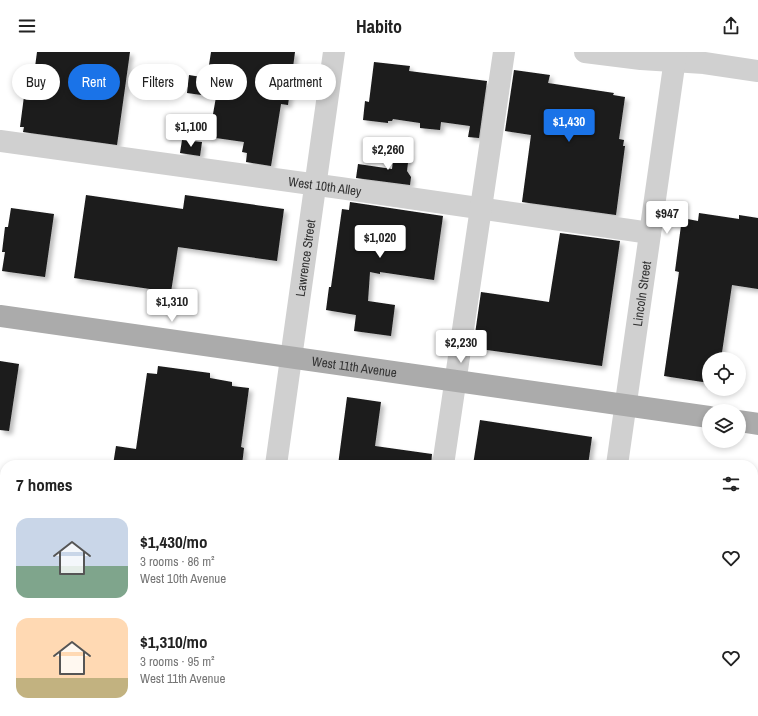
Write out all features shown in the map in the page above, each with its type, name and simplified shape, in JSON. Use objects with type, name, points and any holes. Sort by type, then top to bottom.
[{"type":"main road","name":"West 11th Avenue","points":[[0,316],[702,416]]},
{"type":"main road","points":[[746,422],[758,424]]},
{"type":"street","name":"Lawrence Street","points":[[277,460],[334,52]]},
{"type":"street","points":[[444,460],[504,52]]},
{"type":"street","points":[[585,52],[641,59],[675,57],[758,71]]},
{"type":"street","name":"Lincoln Street","points":[[618,460],[675,57]]},
{"type":"street","name":"West 10th Alley","points":[[0,141],[316,184],[650,233]]},
{"type":"building","points":[[37,52],[130,52],[117,145],[23,132],[24,127],[20,127],[24,100],[60,100],[60,64],[35,64]]},
{"type":"building","points":[[211,52],[295,52],[293,64],[255,64],[255,100],[289,100],[288,105],[281,104],[271,166],[246,162],[247,153],[242,152],[244,142],[209,137],[215,100],[247,100],[247,64],[209,64]]},
{"type":"building","points":[[374,62],[410,66],[409,71],[487,81],[479,138],[468,137],[470,126],[441,122],[440,130],[420,128],[420,123],[393,119],[392,121],[388,121],[388,123],[363,120],[365,101],[369,102]]},
{"type":"building","points":[[514,70],[550,75],[548,83],[614,93],[613,95],[625,97],[619,139],[624,140],[623,146],[625,146],[616,215],[522,202],[531,135],[505,131]]},
{"type":"building","points":[[189,75],[196,76],[196,94],[188,93]]},
{"type":"building","points":[[182,140],[202,142],[200,156],[180,153]]},
{"type":"building","points":[[394,152],[409,154],[407,171],[411,177],[410,185],[356,178],[358,164],[392,169]]},
{"type":"building","points":[[86,195],[183,209],[185,195],[284,209],[277,261],[178,247],[171,292],[74,278]]},
{"type":"building","points":[[350,202],[443,216],[434,280],[380,272],[380,274],[370,272],[368,301],[395,305],[391,336],[354,331],[356,315],[326,310],[329,287],[331,287],[342,209],[349,210]]},
{"type":"building","points":[[11,208],[54,214],[45,277],[2,271],[5,252],[2,252],[5,227],[8,227]]},
{"type":"building","points":[[699,213],[739,219],[739,215],[758,218],[758,289],[732,285],[722,352],[702,352],[702,382],[664,376],[679,272],[675,271],[682,218],[698,221]]},
{"type":"building","points":[[560,233],[620,241],[602,366],[473,348],[481,292],[549,302]]},
{"type":"building","points":[[0,361],[19,364],[9,431],[0,430]]},
{"type":"building","points":[[158,366],[210,373],[210,378],[232,382],[232,386],[249,388],[241,447],[244,448],[243,460],[114,460],[116,446],[136,449],[147,373],[157,374]]},
{"type":"building","points":[[347,397],[381,402],[375,446],[432,454],[431,460],[339,460]]},
{"type":"building","points":[[480,420],[592,437],[589,460],[474,460]]}]
